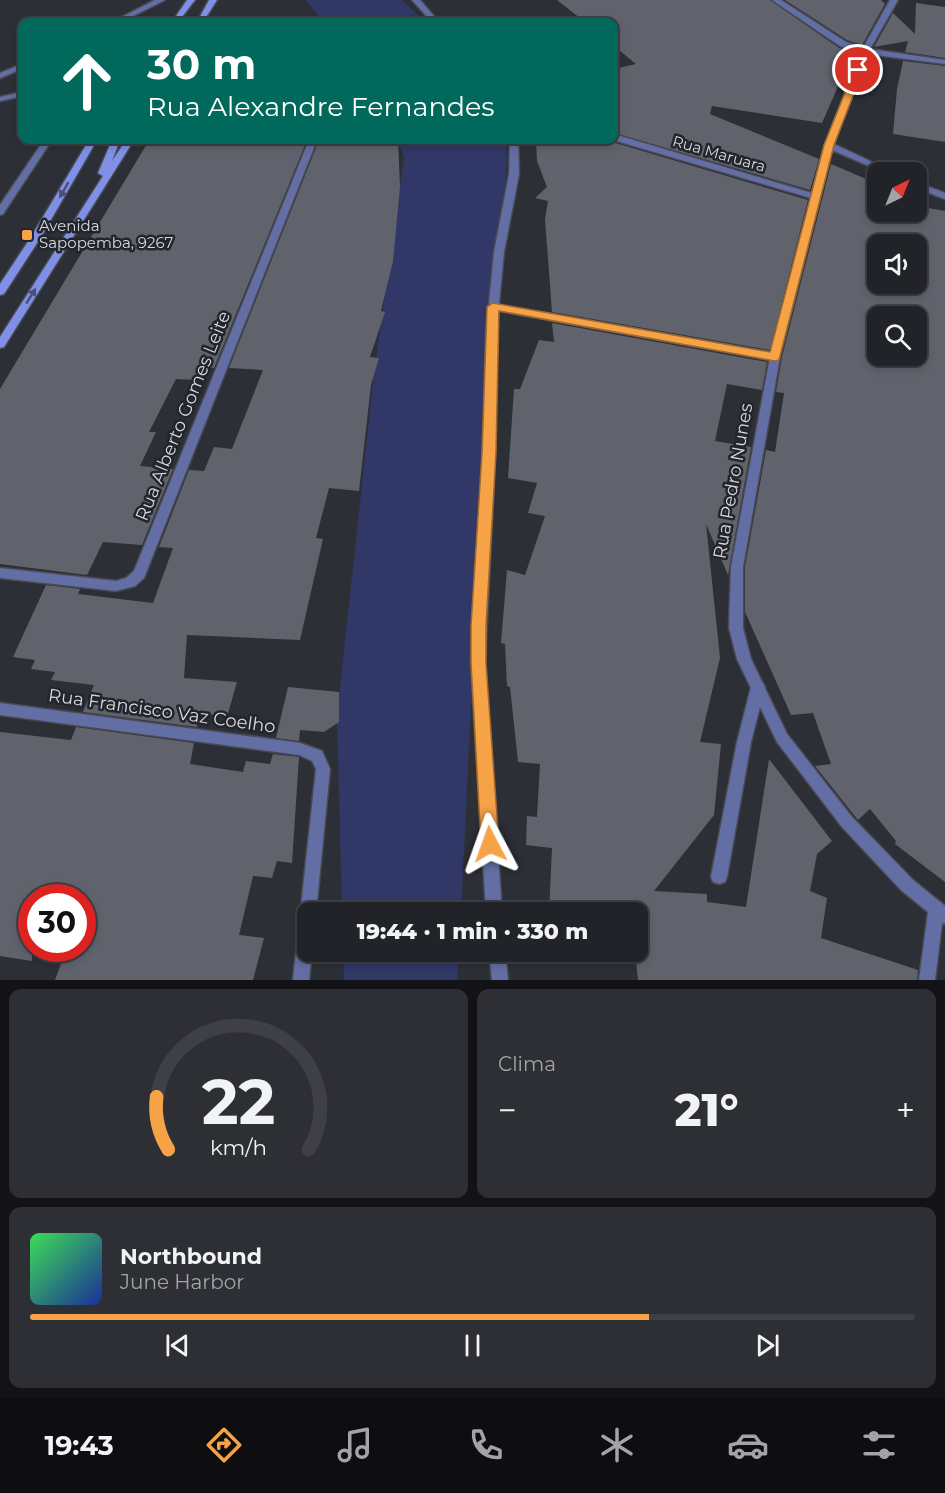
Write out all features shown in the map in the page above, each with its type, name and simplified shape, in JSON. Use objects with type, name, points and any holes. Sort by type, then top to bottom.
[{"type":"main road","points":[[178,18],[191,0]]},
{"type":"main road","points":[[202,18],[213,0]]},
{"type":"main road","points":[[0,292],[36,237],[91,144]]},
{"type":"main road","points":[[97,191],[115,144]]},
{"type":"main road","points":[[0,345],[127,144]]},
{"type":"street","points":[[124,18],[161,0]]},
{"type":"street","points":[[416,0],[432,18]]},
{"type":"street","points":[[776,0],[830,38],[865,51],[945,62]]},
{"type":"street","name":"Rua Pedro Nunes","points":[[894,0],[865,51],[829,145],[818,197],[775,357],[737,567],[736,628],[744,659],[783,738],[847,822],[907,885],[940,912]]},
{"type":"street","points":[[0,76],[18,68]]},
{"type":"street","points":[[0,99],[18,94]]},
{"type":"street","name":"Rua Maruara","points":[[618,139],[818,197]]},
{"type":"street","points":[[0,212],[45,144]]},
{"type":"street","name":"Rua Alberto Gomes Leite","points":[[0,573],[116,586],[130,582],[139,574],[312,144]]},
{"type":"street","points":[[493,902],[478,663],[478,626],[489,453],[493,307],[499,252],[514,174],[514,144]]},
{"type":"street","points":[[829,145],[867,162]]},
{"type":"street","points":[[927,189],[945,196]]},
{"type":"street","points":[[493,307],[775,357]]},
{"type":"street","points":[[719,877],[744,742],[758,687]]},
{"type":"street","name":"Rua Francisco Vaz Coelho","points":[[0,709],[300,749],[317,756],[323,769],[309,902]]},
{"type":"street","points":[[927,980],[940,912]]},
{"type":"street","points":[[301,980],[303,962]]},
{"type":"street","points":[[498,962],[500,980]]},
{"type":"shaded area","points":[[306,0],[402,0],[421,18],[320,18]]},
{"type":"shaded area","points":[[399,144],[506,144],[507,159],[479,541],[461,902],[342,902],[337,715],[374,374],[404,158]]},
{"type":"shaded area","points":[[343,962],[458,962],[457,980],[344,980]]},
{"type":"building","points":[[557,0],[770,0],[839,48],[853,52],[822,123],[712,106],[710,114],[819,159],[810,190],[618,134],[618,68],[636,64],[618,49],[618,18],[580,18]]},
{"type":"building","points":[[785,0],[881,0],[885,4],[862,45],[847,40]]},
{"type":"building","points":[[916,3],[945,7],[945,58],[905,52],[908,41],[874,47],[893,13],[915,34]]},
{"type":"building","points":[[903,61],[945,66],[945,142],[893,134],[897,89]]},
{"type":"building","points":[[147,144],[305,144],[214,368],[203,367],[197,380],[176,379],[149,432],[156,432],[140,466],[173,469],[142,545],[103,542],[87,575],[0,564],[0,389]]},
{"type":"building","points":[[317,144],[398,144],[400,187],[393,261],[381,311],[385,312],[370,357],[379,358],[371,385],[359,491],[329,488],[316,538],[323,539],[300,640],[187,635],[184,678],[237,682],[227,717],[199,713],[197,727],[83,712],[94,685],[51,680],[55,672],[31,669],[35,660],[13,657],[46,585],[80,589],[78,594],[153,603],[173,548],[159,547],[189,470],[204,471],[214,447],[232,449],[263,370],[229,368]]},
{"type":"building","points":[[536,144],[618,144],[808,200],[770,350],[552,312],[545,219],[548,201],[535,198],[547,187],[537,161]]},
{"type":"building","points":[[831,164],[867,179],[867,222],[927,222],[927,208],[945,211],[945,882],[895,844],[896,841],[870,809],[858,820],[815,766],[831,764],[813,713],[791,715],[745,612],[745,567],[766,450],[775,452],[784,393],[776,392],[782,357]]},
{"type":"building","points":[[552,323],[767,362],[762,390],[727,384],[715,441],[751,447],[728,575],[706,524],[720,658],[700,742],[721,744],[714,815],[654,891],[707,894],[707,902],[746,907],[769,759],[832,841],[817,854],[810,891],[827,898],[821,938],[918,970],[917,980],[638,980],[636,962],[648,962],[648,902],[549,902],[552,848],[526,845],[527,816],[537,817],[540,764],[518,762],[510,687],[507,686],[505,644],[501,643],[507,570],[525,575],[545,516],[528,513],[537,483],[508,478],[514,389],[520,389],[539,340],[554,342]]},
{"type":"building","points":[[288,687],[339,692],[339,722],[324,732],[300,730],[299,741],[276,738]]},
{"type":"building","points":[[76,727],[194,743],[190,764],[243,772],[246,761],[270,764],[273,754],[299,757],[292,863],[277,861],[272,878],[253,876],[239,935],[264,938],[253,980],[55,980],[62,962],[96,962],[96,884],[18,884],[18,959],[0,956],[0,732],[71,740]]},
{"type":"place","name":"Avenida Sapopemba, 9267","points":[[27,235]]},
{"type":"route","points":[[490,844],[478,663],[478,626],[489,453],[493,307],[775,357],[818,197],[829,145],[858,70]]}]
